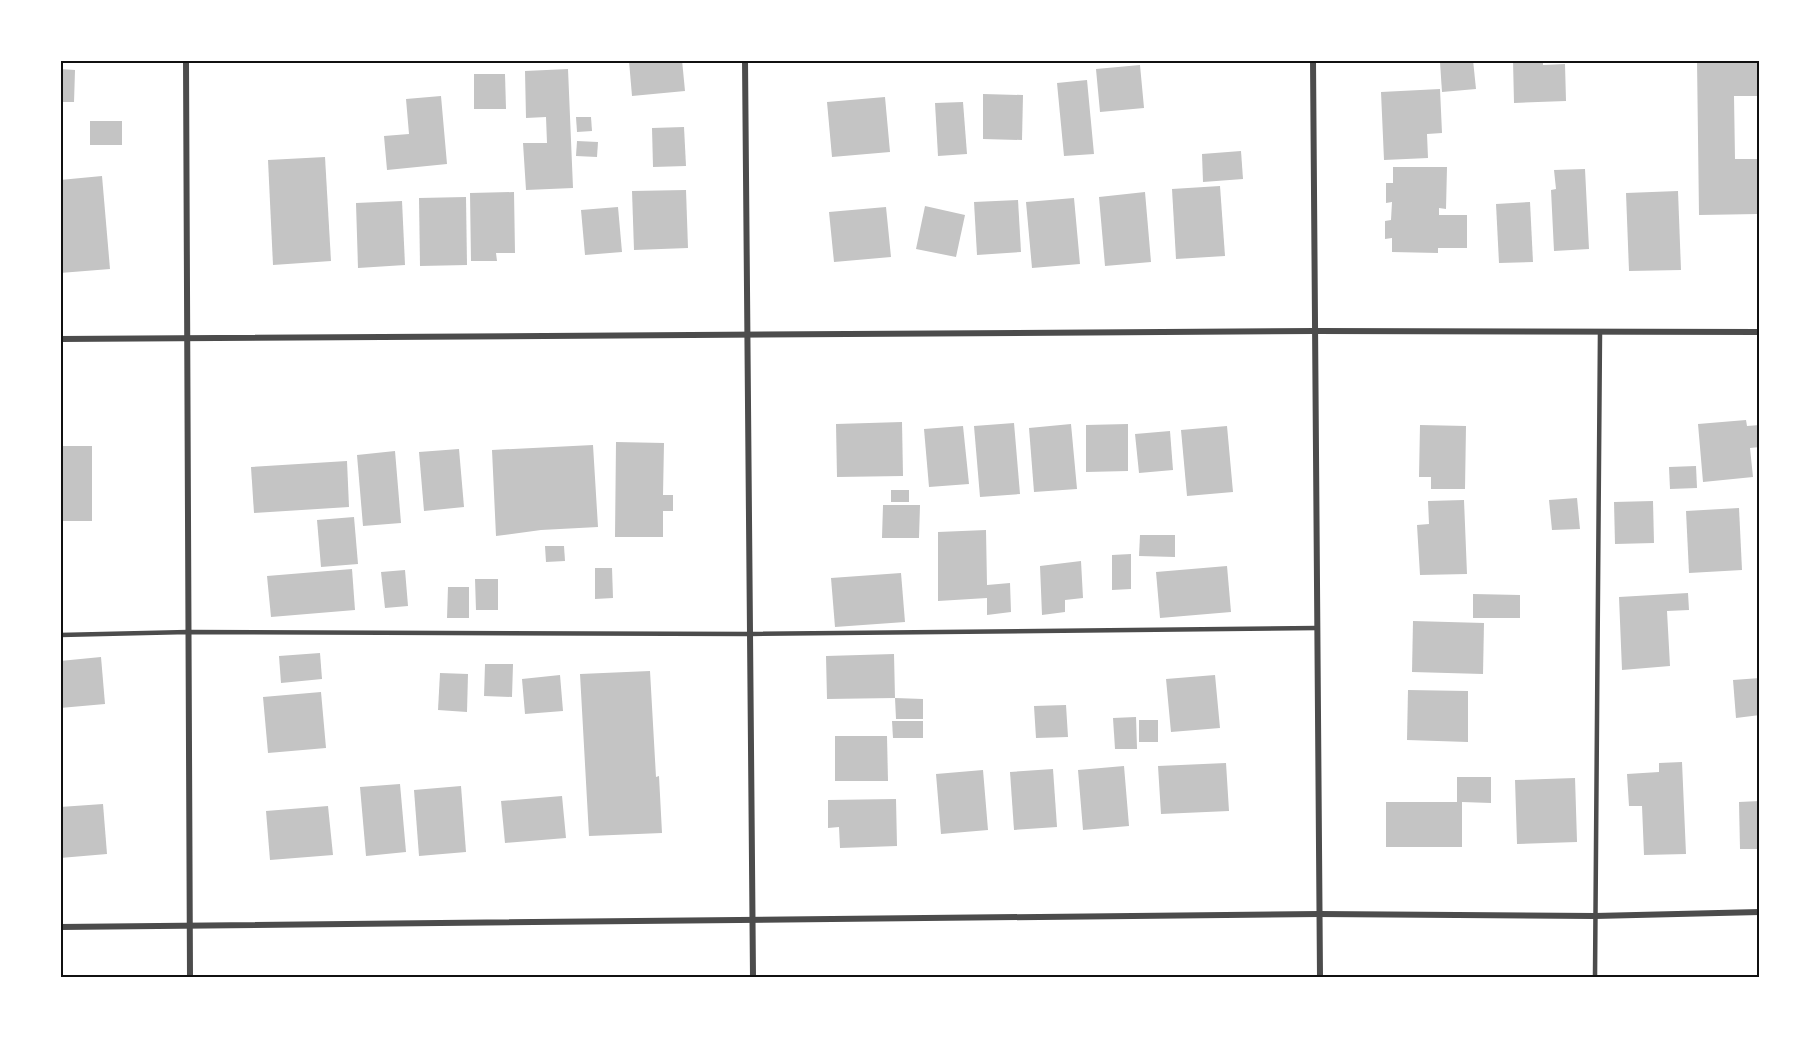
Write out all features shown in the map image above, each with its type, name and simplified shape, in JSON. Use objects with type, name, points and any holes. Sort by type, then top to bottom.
[{"type":"street","points":[[186,60],[190,977]]},
{"type":"street","points":[[746,60],[753,977]]},
{"type":"street","points":[[1313,60],[1320,977]]},
{"type":"street","points":[[60,339],[1315,331],[1760,332]]},
{"type":"street","points":[[60,927],[1319,914],[1595,916],[1760,912]]},
{"type":"lane","points":[[1595,977],[1600,332]]},
{"type":"lane","points":[[60,635],[188,632],[750,633],[1317,628]]},
{"type":"building","points":[[682,60],[685,91],[632,96],[629,61]]},
{"type":"building","points":[[1473,60],[1476,89],[1442,92],[1440,62]]},
{"type":"building","points":[[1513,60],[1543,60],[1543,65],[1565,64],[1566,101],[1514,103]]},
{"type":"building","points":[[1697,60],[1760,60],[1760,96],[1734,96],[1735,159],[1758,159],[1758,214],[1699,215]]},
{"type":"building","points":[[1140,65],[1144,108],[1100,112],[1096,69]]},
{"type":"building","points":[[60,69],[75,70],[74,102],[60,102]]},
{"type":"building","points":[[568,69],[573,188],[526,190],[523,143],[547,143],[546,117],[526,118],[525,71]]},
{"type":"building","points":[[474,74],[505,74],[506,109],[474,109]]},
{"type":"building","points":[[1087,80],[1094,154],[1064,156],[1057,83]]},
{"type":"building","points":[[1440,89],[1442,133],[1427,134],[1428,158],[1384,160],[1381,92]]},
{"type":"building","points":[[983,94],[1023,95],[1022,140],[983,139]]},
{"type":"building","points":[[441,96],[447,164],[387,170],[384,136],[409,134],[406,99]]},
{"type":"building","points":[[885,97],[890,152],[832,157],[827,102]]},
{"type":"building","points":[[963,102],[967,154],[938,156],[935,103]]},
{"type":"building","points":[[576,117],[591,117],[592,131],[577,132]]},
{"type":"building","points":[[90,121],[122,121],[122,145],[90,145]]},
{"type":"building","points":[[684,127],[686,166],[653,167],[652,128]]},
{"type":"building","points":[[577,141],[598,142],[597,157],[576,156]]},
{"type":"building","points":[[1241,151],[1243,179],[1203,182],[1202,154]]},
{"type":"building","points":[[325,157],[331,261],[273,265],[268,160]]},
{"type":"building","points":[[1393,167],[1447,167],[1446,209],[1439,208],[1439,215],[1467,215],[1467,248],[1438,248],[1438,253],[1392,252],[1392,238],[1385,239],[1385,221],[1391,220],[1392,202],[1386,203],[1386,183],[1393,183]]},
{"type":"building","points":[[1585,169],[1589,249],[1554,251],[1551,190],[1556,189],[1554,170]]},
{"type":"building","points":[[102,176],[110,269],[60,273],[60,180]]},
{"type":"building","points":[[1220,186],[1225,256],[1176,259],[1172,189]]},
{"type":"building","points":[[686,190],[688,248],[634,250],[632,191]]},
{"type":"building","points":[[1678,191],[1681,270],[1629,271],[1626,193]]},
{"type":"building","points":[[514,192],[515,253],[496,253],[497,261],[471,261],[470,193]]},
{"type":"building","points":[[1145,192],[1151,262],[1105,266],[1099,197]]},
{"type":"building","points":[[466,197],[467,265],[420,266],[419,198]]},
{"type":"building","points":[[1074,198],[1080,264],[1032,268],[1026,202]]},
{"type":"building","points":[[1018,200],[1021,252],[977,255],[974,202]]},
{"type":"building","points":[[402,201],[405,265],[358,268],[356,203]]},
{"type":"building","points":[[1530,202],[1533,262],[1499,263],[1496,204]]},
{"type":"building","points":[[925,206],[965,215],[956,257],[916,249]]},
{"type":"building","points":[[618,207],[622,252],[585,255],[581,210]]},
{"type":"building","points":[[886,207],[891,257],[834,262],[829,212]]},
{"type":"building","points":[[1746,420],[1747,426],[1760,425],[1760,447],[1750,448],[1753,477],[1703,482],[1698,424]]},
{"type":"building","points":[[902,422],[903,476],[837,477],[836,424]]},
{"type":"building","points":[[1014,423],[1020,494],[980,497],[974,426]]},
{"type":"building","points":[[1071,424],[1077,489],[1034,492],[1029,428]]},
{"type":"building","points":[[1128,424],[1128,471],[1086,472],[1086,425]]},
{"type":"building","points":[[1420,425],[1466,426],[1465,489],[1431,489],[1431,477],[1419,477]]},
{"type":"building","points":[[963,426],[969,484],[929,487],[924,429]]},
{"type":"building","points":[[1227,426],[1233,492],[1187,496],[1181,430]]},
{"type":"building","points":[[1170,431],[1173,470],[1139,473],[1135,434]]},
{"type":"building","points":[[616,442],[664,443],[663,495],[673,495],[673,511],[663,511],[663,537],[615,537]]},
{"type":"building","points":[[593,445],[598,527],[541,530],[496,536],[492,450]]},
{"type":"building","points":[[60,446],[92,446],[92,521],[60,521]]},
{"type":"building","points":[[459,449],[464,507],[424,511],[419,452]]},
{"type":"building","points":[[395,451],[401,523],[363,526],[357,455]]},
{"type":"building","points":[[347,461],[349,507],[254,513],[251,467]]},
{"type":"building","points":[[1696,466],[1697,488],[1670,489],[1669,467]]},
{"type":"building","points":[[891,490],[909,490],[909,502],[891,502]]},
{"type":"building","points":[[1577,498],[1580,529],[1552,530],[1549,500]]},
{"type":"building","points":[[1464,500],[1467,574],[1420,575],[1417,525],[1429,524],[1428,501]]},
{"type":"building","points":[[1653,501],[1654,543],[1615,544],[1614,502]]},
{"type":"building","points":[[883,505],[920,505],[919,538],[882,538]]},
{"type":"building","points":[[1739,508],[1742,570],[1689,573],[1686,511]]},
{"type":"building","points":[[354,517],[358,564],[321,567],[317,520]]},
{"type":"building","points":[[986,530],[987,585],[1010,583],[1011,612],[987,615],[987,598],[938,601],[938,532]]},
{"type":"building","points":[[1140,535],[1175,535],[1175,557],[1139,556]]},
{"type":"building","points":[[545,546],[564,546],[565,561],[546,562]]},
{"type":"building","points":[[1131,554],[1131,589],[1112,590],[1112,555]]},
{"type":"building","points":[[1081,561],[1083,598],[1065,600],[1065,612],[1042,615],[1040,566]]},
{"type":"building","points":[[1227,566],[1231,612],[1160,618],[1156,572]]},
{"type":"building","points":[[595,568],[612,568],[613,598],[595,599]]},
{"type":"building","points":[[352,569],[355,610],[271,617],[267,576]]},
{"type":"building","points":[[405,570],[408,606],[385,608],[381,572]]},
{"type":"building","points":[[901,573],[905,622],[835,627],[831,578]]},
{"type":"building","points":[[475,579],[498,579],[498,610],[476,610]]},
{"type":"building","points":[[448,587],[469,587],[469,618],[447,618]]},
{"type":"building","points":[[1688,593],[1689,610],[1667,611],[1670,666],[1622,670],[1619,597]]},
{"type":"building","points":[[1473,594],[1520,595],[1520,618],[1473,618]]},
{"type":"building","points":[[1413,621],[1484,623],[1483,674],[1412,672]]},
{"type":"building","points":[[320,653],[322,679],[281,683],[279,656]]},
{"type":"building","points":[[894,654],[895,698],[827,699],[826,656]]},
{"type":"building","points":[[101,657],[105,704],[60,708],[60,661]]},
{"type":"building","points":[[485,664],[513,664],[512,697],[484,696]]},
{"type":"building","points":[[650,671],[656,777],[659,776],[662,833],[589,836],[580,674]]},
{"type":"building","points":[[440,673],[468,674],[467,712],[438,710]]},
{"type":"building","points":[[560,675],[563,711],[525,714],[522,679]]},
{"type":"building","points":[[1215,675],[1220,728],[1171,732],[1166,679]]},
{"type":"building","points":[[1760,678],[1760,715],[1736,718],[1733,680]]},
{"type":"building","points":[[1408,690],[1468,691],[1468,742],[1407,740]]},
{"type":"building","points":[[321,692],[326,748],[268,753],[263,697]]},
{"type":"building","points":[[895,698],[923,699],[923,719],[896,719]]},
{"type":"building","points":[[1066,705],[1068,737],[1036,738],[1034,706]]},
{"type":"building","points":[[1136,717],[1137,749],[1115,749],[1113,718]]},
{"type":"building","points":[[1139,720],[1158,720],[1158,742],[1139,742]]},
{"type":"building","points":[[892,721],[923,721],[923,738],[893,738]]},
{"type":"building","points":[[835,736],[887,736],[888,781],[835,781]]},
{"type":"building","points":[[1682,762],[1686,854],[1644,855],[1642,806],[1629,806],[1627,774],[1659,772],[1659,763]]},
{"type":"building","points":[[1226,763],[1229,811],[1161,814],[1158,766]]},
{"type":"building","points":[[1124,766],[1129,826],[1083,830],[1078,770]]},
{"type":"building","points":[[1053,769],[1057,827],[1014,830],[1010,772]]},
{"type":"building","points":[[983,770],[988,830],[941,834],[936,774]]},
{"type":"building","points":[[1457,777],[1491,777],[1491,803],[1462,802],[1462,847],[1386,847],[1386,802],[1457,802]]},
{"type":"building","points":[[1575,778],[1577,842],[1517,844],[1515,780]]},
{"type":"building","points":[[400,784],[406,852],[366,856],[360,787]]},
{"type":"building","points":[[461,786],[466,852],[419,856],[414,790]]},
{"type":"building","points":[[562,796],[566,838],[505,843],[501,801]]},
{"type":"building","points":[[896,799],[897,846],[840,848],[839,827],[828,828],[828,800]]},
{"type":"building","points":[[1760,801],[1760,849],[1740,849],[1739,802]]},
{"type":"building","points":[[103,804],[107,854],[60,858],[60,807]]},
{"type":"building","points":[[328,806],[333,855],[270,860],[266,811]]}]
